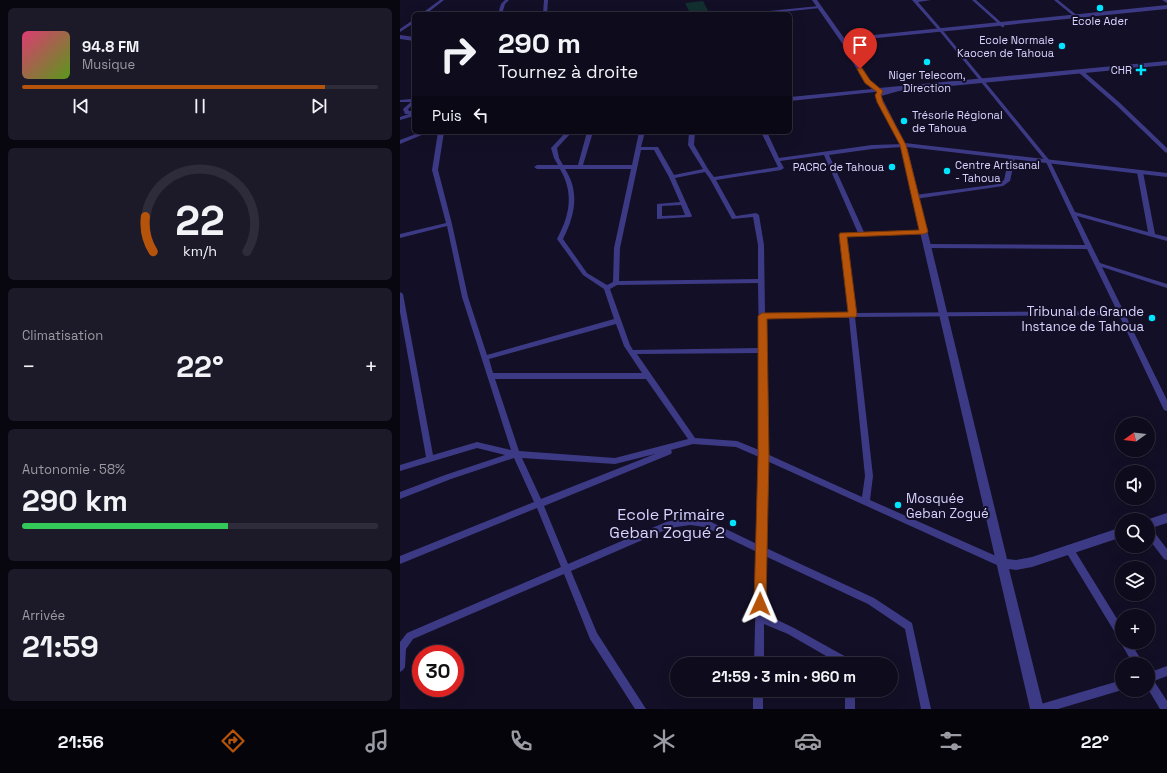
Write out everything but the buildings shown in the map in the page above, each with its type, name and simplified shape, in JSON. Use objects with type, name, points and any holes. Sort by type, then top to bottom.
[{"type":"street","points":[[426,12],[442,0]]},
{"type":"street","points":[[501,12],[503,4],[507,0]]},
{"type":"street","points":[[545,12],[546,0]]},
{"type":"street","points":[[814,0],[844,42],[880,102],[903,145],[1037,709]]},
{"type":"street","points":[[914,1],[929,0]]},
{"type":"street","points":[[974,0],[1003,25]]},
{"type":"street","points":[[1056,0],[1078,18]]},
{"type":"street","points":[[914,1],[942,32],[1048,162],[1167,408]]},
{"type":"street","points":[[769,12],[819,7]]},
{"type":"street","points":[[844,42],[1167,8]]},
{"type":"street","points":[[400,31],[412,22]]},
{"type":"street","points":[[400,37],[412,40]]},
{"type":"street","points":[[792,98],[874,92],[1167,63]]},
{"type":"street","points":[[1080,71],[1118,104],[1167,151]]},
{"type":"street","points":[[400,101],[412,102]]},
{"type":"street","points":[[403,110],[412,103]]},
{"type":"street","points":[[400,119],[412,114]]},
{"type":"street","points":[[400,142],[421,134]]},
{"type":"street","points":[[441,134],[435,170],[465,296],[516,454],[539,503],[593,636],[641,709]]},
{"type":"street","points":[[567,134],[554,148],[557,162],[567,177],[572,194],[567,228],[560,239],[585,274],[607,288],[617,321],[627,346],[693,441]]},
{"type":"street","points":[[580,167],[589,134]]},
{"type":"street","points":[[616,283],[617,248],[642,134]]},
{"type":"street","points":[[692,134],[691,145],[713,179],[734,218],[756,215],[761,245],[760,281],[763,350],[764,456],[759,657]]},
{"type":"street","points":[[713,179],[781,168],[765,134]]},
{"type":"street","points":[[778,160],[872,146],[903,145],[1167,175]]},
{"type":"street","points":[[639,149],[656,148],[672,177],[689,216],[659,218],[659,205],[683,203]]},
{"type":"street","points":[[826,154],[862,234]]},
{"type":"street","points":[[915,197],[1001,185],[1007,181],[1012,158]]},
{"type":"street","points":[[537,167],[635,167]]},
{"type":"street","points":[[672,177],[706,170]]},
{"type":"street","points":[[1140,172],[1152,235]]},
{"type":"street","points":[[1073,213],[1167,239]]},
{"type":"street","points":[[400,236],[449,224]]},
{"type":"street","points":[[866,501],[869,476],[843,235],[924,232]]},
{"type":"street","points":[[927,246],[1090,247]]},
{"type":"street","points":[[1098,264],[1167,286]]},
{"type":"street","points":[[607,288],[616,283],[760,281]]},
{"type":"street","points":[[400,294],[430,459]]},
{"type":"street","points":[[762,316],[1122,313]]},
{"type":"street","points":[[485,358],[617,321]]},
{"type":"street","points":[[631,352],[763,350]]},
{"type":"street","points":[[490,376],[647,376]]},
{"type":"street","points":[[400,468],[478,445],[516,454],[615,461],[693,441],[737,444],[1002,563],[1016,565],[1032,562],[1115,534]]},
{"type":"street","points":[[400,560],[693,441]]},
{"type":"street","points":[[400,496],[448,477],[516,454]]},
{"type":"street","points":[[1155,522],[1167,518]]},
{"type":"street","points":[[400,667],[401,648],[410,636],[669,525],[690,521],[706,524],[761,548],[871,601],[909,626],[926,709]]},
{"type":"street","points":[[1155,540],[1167,556]]},
{"type":"street","points":[[1069,549],[1115,625]]},
{"type":"street","points":[[760,617],[838,657]]},
{"type":"street","points":[[1155,676],[1167,671]]},
{"type":"street","points":[[1041,709],[1115,688]]},
{"type":"street","points":[[1155,691],[1166,709]]},
{"type":"street","points":[[758,697],[758,709]]},
{"type":"street","points":[[850,697],[850,709]]},
{"type":"green space","points":[[703,1],[708,11],[690,12],[685,3]]},
{"type":"place","name":"Ecole Ader","points":[[1100,8]]},
{"type":"place","name":"Ecole Normale Kaocen de Tahoua","points":[[1062,46]]},
{"type":"place","name":"Niger Telecom, Direction","points":[[927,62]]},
{"type":"place","name":"CHR","points":[[1141,70]]},
{"type":"place","name":"Trésorie Régional de Tahoua","points":[[904,121]]},
{"type":"place","name":"PACRC de Tahoua","points":[[892,167]]},
{"type":"place","name":"Centre Artisanal - Tahoua","points":[[947,171]]},
{"type":"place","name":"Tribunal de Grande Instance de Tahoua","points":[[1152,318]]},
{"type":"place","name":"Mosquée Geban Zogué","points":[[898,505]]},
{"type":"place","name":"Ecole Primaire Geban Zogué 2","points":[[733,523]]},
{"type":"route","points":[[760,604],[764,456],[762,316],[852,315],[843,235],[924,232],[903,145],[880,102],[878,95],[880,91],[867,82],[860,69]]}]
